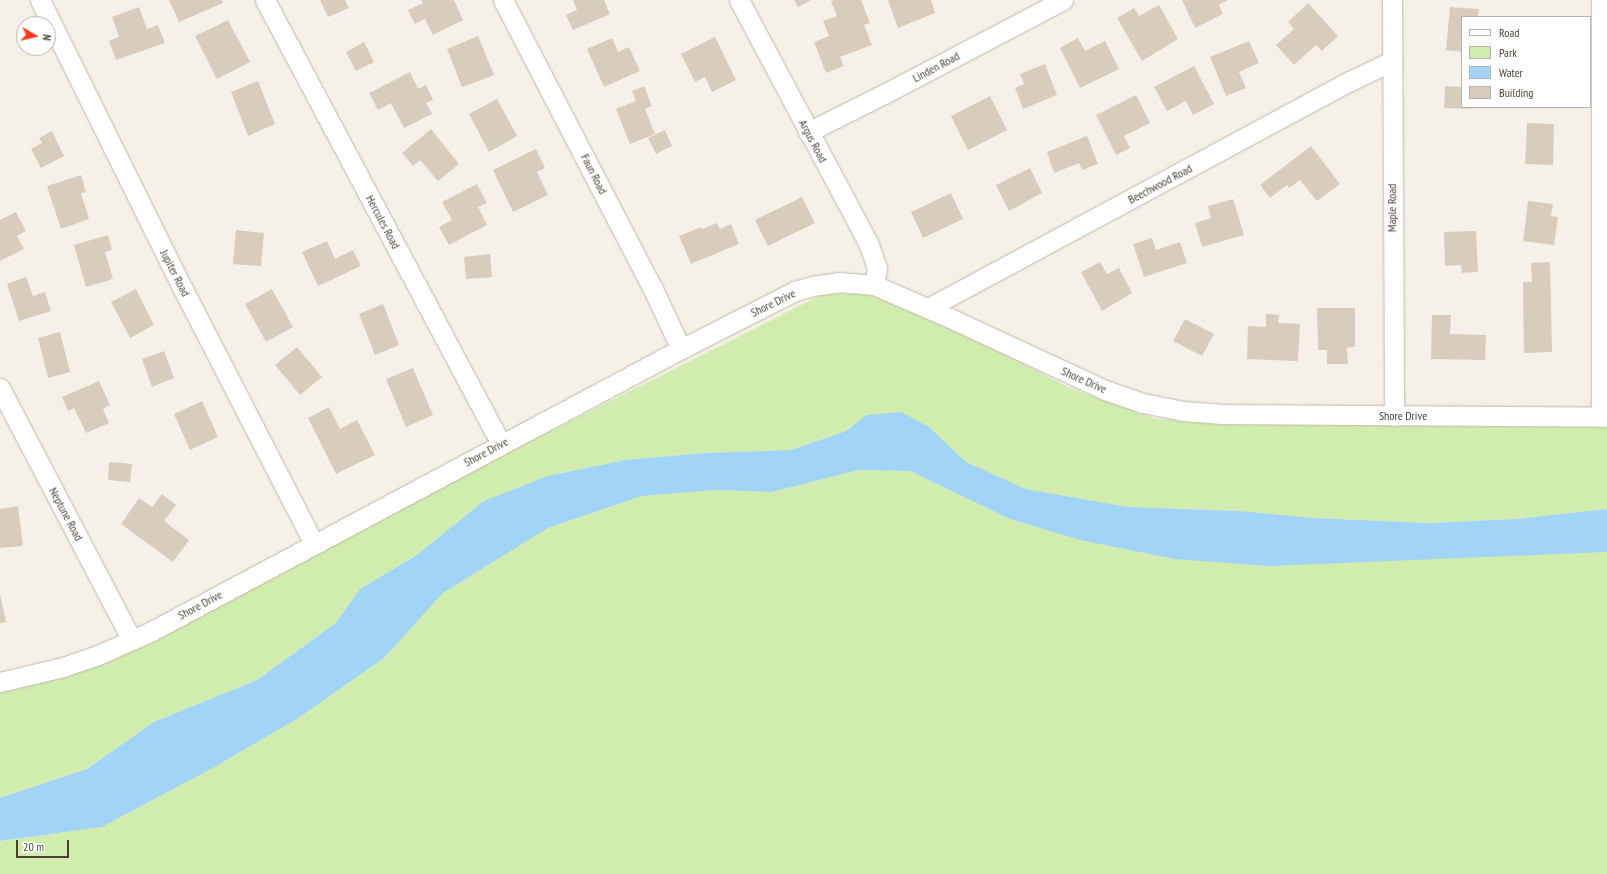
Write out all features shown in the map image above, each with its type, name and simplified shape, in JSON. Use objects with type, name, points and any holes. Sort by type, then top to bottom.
[{"type":"street","name":"Jupiter Road","points":[[40,0],[182,287],[314,544]]},
{"type":"street","name":"Hercules Road","points":[[265,0],[501,444]]},
{"type":"street","name":"Faun Road","points":[[503,0],[653,290],[681,349]]},
{"type":"street","name":"Argus Road","points":[[738,0],[869,245],[877,268],[874,285]]},
{"type":"street","name":"Linden Road","points":[[808,132],[886,93],[1063,0]]},
{"type":"street","name":"Maple Road","points":[[1392,0],[1394,416]]},
{"type":"street","points":[[1601,0],[1604,205],[1604,417]]},
{"type":"street","name":"Beechwood Road","points":[[928,308],[1350,81],[1392,61]]},
{"type":"street","name":"Shore Drive","points":[[0,682],[63,667],[132,640],[681,349],[795,291],[812,286],[839,282],[874,285],[928,308],[1105,390],[1143,402],[1183,411],[1223,414],[1604,417]]},
{"type":"street","name":"Neptune Road","points":[[0,388],[132,640]]},
{"type":"green space","points":[[823,294],[889,294],[1068,387],[1156,419],[1607,425],[1607,509],[1516,519],[1430,523],[1314,518],[1240,511],[1128,507],[1026,489],[966,462],[929,427],[867,415],[846,431],[791,450],[704,453],[625,460],[548,476],[360,589],[336,623],[257,680],[154,722],[87,769],[0,798],[0,685],[26,683],[318,548]]},
{"type":"green space","points":[[860,470],[910,471],[1010,519],[1080,540],[1174,559],[1607,552],[1607,874],[0,874],[0,841],[102,827],[211,769],[297,719],[384,658],[443,593],[548,528],[642,496],[716,490],[772,492]]},
{"type":"water","points":[[901,412],[929,427],[966,462],[1026,489],[1128,507],[1240,511],[1314,518],[1430,523],[1516,519],[1607,509],[1607,552],[1268,566],[1174,559],[1080,540],[1010,519],[910,471],[859,470],[772,492],[716,490],[642,496],[548,528],[443,593],[384,658],[297,719],[211,769],[102,827],[0,841],[0,798],[87,769],[154,722],[257,680],[336,623],[360,589],[417,555],[484,501],[548,476],[625,460],[704,453],[791,450],[846,431],[867,415]]},
{"type":"building","points":[[169,0],[222,0],[223,3],[179,22]]},
{"type":"building","points":[[320,0],[345,0],[349,8],[328,17]]},
{"type":"building","points":[[421,0],[454,0],[463,20],[433,35],[425,19],[415,24],[408,10],[423,3]]},
{"type":"building","points":[[573,0],[604,0],[610,14],[573,30],[566,15],[577,10]]},
{"type":"building","points":[[794,0],[811,0],[798,7]]},
{"type":"building","points":[[861,0],[870,23],[864,25],[872,45],[840,57],[844,66],[826,73],[814,42],[829,36],[823,21],[837,16],[831,1]]},
{"type":"building","points":[[888,0],[931,0],[935,13],[898,28]]},
{"type":"building","points":[[1182,0],[1228,0],[1219,5],[1223,14],[1195,28]]},
{"type":"building","points":[[1308,3],[1338,36],[1322,51],[1316,45],[1294,65],[1276,45],[1294,29],[1288,22]]},
{"type":"building","points":[[1159,5],[1178,39],[1142,61],[1117,18],[1134,8],[1139,16]]},
{"type":"building","points":[[139,7],[147,29],[158,25],[165,43],[116,60],[109,41],[119,37],[112,17]]},
{"type":"building","points":[[1450,7],[1479,9],[1478,16],[1461,16],[1461,52],[1446,50]]},
{"type":"building","points":[[228,20],[250,62],[217,79],[195,36]]},
{"type":"building","points":[[478,36],[494,75],[462,87],[447,49]]},
{"type":"building","points":[[715,37],[736,80],[712,92],[705,77],[695,82],[681,54]]},
{"type":"building","points":[[612,38],[618,52],[629,47],[640,71],[604,87],[587,49]]},
{"type":"building","points":[[1078,38],[1085,51],[1105,41],[1119,69],[1080,88],[1060,48]]},
{"type":"building","points":[[1249,41],[1259,63],[1239,72],[1246,88],[1226,96],[1210,57]]},
{"type":"building","points":[[364,42],[374,62],[356,71],[346,52]]},
{"type":"building","points":[[1045,64],[1057,95],[1023,109],[1015,88],[1024,84],[1020,74]]},
{"type":"building","points":[[1194,66],[1214,104],[1193,115],[1186,101],[1167,111],[1154,87]]},
{"type":"building","points":[[410,72],[418,89],[426,85],[433,100],[426,103],[432,114],[404,128],[391,103],[378,110],[369,93]]},
{"type":"building","points":[[258,81],[275,124],[248,136],[231,92]]},
{"type":"building","points":[[644,86],[652,106],[645,109],[655,134],[630,144],[616,109],[636,101],[632,91]]},
{"type":"building","points":[[1445,86],[1461,87],[1461,108],[1471,109],[1444,108]]},
{"type":"building","points":[[1136,95],[1150,123],[1124,136],[1130,148],[1116,155],[1096,115]]},
{"type":"building","points":[[990,96],[1007,130],[968,150],[951,116]]},
{"type":"building","points":[[497,99],[517,136],[489,152],[469,114]]},
{"type":"building","points":[[1527,123],[1554,124],[1553,165],[1525,164]]},
{"type":"building","points":[[431,129],[459,164],[438,181],[420,160],[413,166],[402,153]]},
{"type":"building","points":[[665,130],[672,146],[656,154],[648,138]]},
{"type":"building","points":[[52,131],[64,156],[41,168],[31,149],[42,143],[39,138]]},
{"type":"building","points":[[1087,136],[1098,164],[1082,170],[1079,163],[1054,173],[1047,152]]},
{"type":"building","points":[[1311,146],[1340,184],[1317,201],[1300,180],[1289,188],[1287,185],[1270,198],[1260,185]]},
{"type":"building","points":[[536,149],[545,168],[537,172],[548,195],[513,212],[493,170]]},
{"type":"building","points":[[1030,168],[1042,193],[1009,211],[996,185]]},
{"type":"building","points":[[81,175],[86,192],[81,193],[89,219],[61,229],[47,186]]},
{"type":"building","points":[[477,184],[487,203],[478,207],[487,225],[449,245],[439,227],[452,220],[442,202]]},
{"type":"building","points":[[951,193],[963,219],[923,238],[911,212]]},
{"type":"building","points":[[802,197],[815,223],[768,246],[755,220]]},
{"type":"building","points":[[1233,199],[1244,235],[1202,247],[1195,223],[1211,218],[1208,206]]},
{"type":"building","points":[[1528,201],[1553,204],[1551,216],[1558,217],[1554,245],[1523,241]]},
{"type":"building","points":[[16,212],[26,231],[17,236],[24,249],[0,261],[0,220]]},
{"type":"building","points":[[717,223],[720,229],[731,224],[739,244],[691,264],[679,236],[701,227],[702,229]]},
{"type":"building","points":[[236,230],[264,233],[261,266],[233,264]]},
{"type":"building","points":[[1476,231],[1478,272],[1462,273],[1461,265],[1445,266],[1444,232]]},
{"type":"building","points":[[108,235],[112,250],[105,252],[113,279],[86,287],[74,245]]},
{"type":"building","points":[[1152,238],[1156,250],[1180,242],[1187,263],[1144,277],[1133,244]]},
{"type":"building","points":[[327,241],[335,259],[353,250],[361,266],[318,286],[302,252]]},
{"type":"building","points":[[490,254],[492,277],[466,279],[464,257]]},
{"type":"building","points":[[1100,262],[1107,274],[1119,268],[1132,293],[1102,311],[1081,272]]},
{"type":"building","points":[[1550,262],[1552,352],[1524,353],[1523,282],[1532,282],[1531,263]]},
{"type":"building","points":[[26,277],[33,296],[45,292],[51,311],[19,321],[7,284]]},
{"type":"building","points":[[136,289],[154,325],[130,338],[111,302]]},
{"type":"building","points":[[272,289],[293,327],[266,342],[245,304]]},
{"type":"building","points":[[383,304],[399,345],[375,355],[359,314]]},
{"type":"building","points":[[1317,308],[1355,308],[1355,347],[1347,348],[1348,364],[1327,364],[1327,350],[1318,350]]},
{"type":"building","points":[[1266,314],[1279,315],[1278,323],[1300,324],[1298,361],[1247,359],[1248,326],[1266,327]]},
{"type":"building","points":[[1432,315],[1451,315],[1450,334],[1486,335],[1485,360],[1431,359]]},
{"type":"building","points":[[1185,319],[1214,334],[1202,356],[1173,341]]},
{"type":"building","points":[[60,332],[70,372],[48,378],[38,338]]},
{"type":"building","points":[[297,347],[322,377],[300,395],[275,365]]},
{"type":"building","points":[[164,351],[174,378],[152,387],[142,359]]},
{"type":"building","points":[[413,368],[433,415],[406,427],[386,379]]},
{"type":"building","points":[[99,381],[110,405],[103,409],[109,423],[86,433],[74,408],[68,411],[62,397]]},
{"type":"building","points":[[202,401],[218,437],[190,450],[174,414]]},
{"type":"building","points":[[329,407],[340,429],[357,420],[375,455],[336,474],[308,418]]},
{"type":"building","points":[[109,462],[132,464],[130,482],[108,480]]},
{"type":"building","points":[[162,494],[176,505],[164,521],[189,540],[173,562],[121,524],[139,498],[152,507]]},
{"type":"building","points":[[18,506],[23,546],[0,548],[0,509]]},
{"type":"building","points":[[0,594],[6,622],[0,623]]}]
